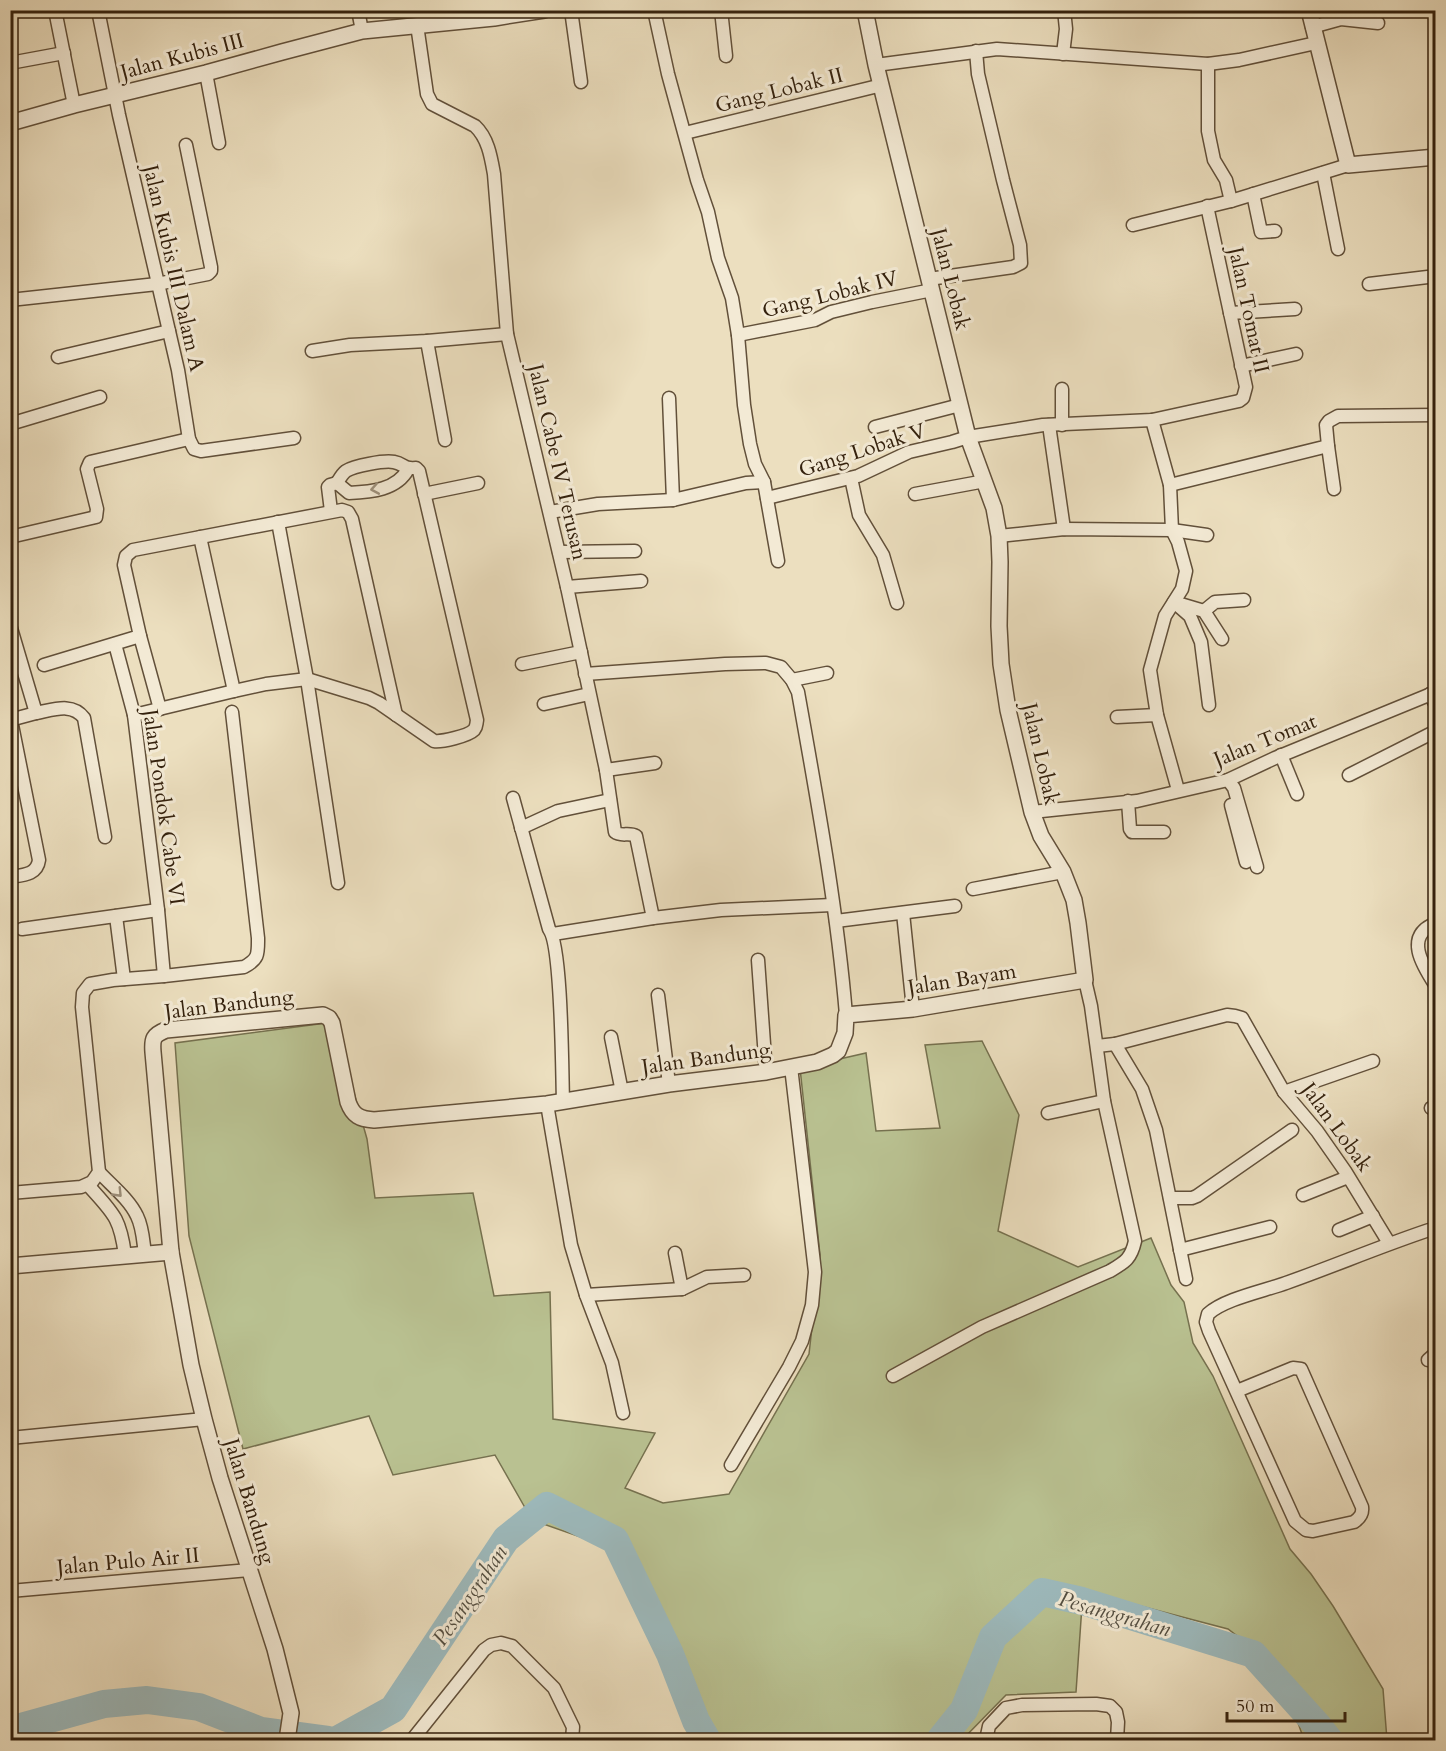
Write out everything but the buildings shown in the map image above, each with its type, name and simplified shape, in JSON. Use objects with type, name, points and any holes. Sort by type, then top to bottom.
[{"type":"street","points":[[55,10],[74,105]]},
{"type":"street","name":"Jalan Kubis III Dalam A","points":[[98,10],[115,96],[178,370],[192,444]]},
{"type":"street","points":[[358,10],[362,31]]},
{"type":"street","name":"Jalan Kubis III","points":[[10,123],[416,18],[494,18],[544,10]]},
{"type":"street","points":[[571,10],[580,82]]},
{"type":"street","points":[[654,10],[668,74],[708,212],[718,258],[732,298],[750,444],[755,464],[764,482],[778,561]]},
{"type":"street","points":[[721,10],[726,56]]},
{"type":"street","name":"Jalan Lobak","points":[[865,10],[876,65],[968,437],[994,508],[999,536],[1001,664],[1008,710],[1032,812],[1041,836],[1063,872],[1077,912],[1085,980],[1097,1046],[1115,1044],[1216,1018],[1235,1016],[1242,1018],[1284,1092],[1317,1131],[1389,1243]]},
{"type":"street","points":[[1063,54],[1066,29],[1064,10]]},
{"type":"street","points":[[1309,10],[1348,165]]},
{"type":"street","name":"Jalan Cabe IV Terusan","points":[[416,18],[427,94],[432,104],[481,131],[490,155],[494,174],[507,334],[567,587],[606,770],[615,832],[619,835],[636,836],[653,918]]},
{"type":"street","points":[[1312,27],[1341,20],[1378,23]]},
{"type":"street","points":[[876,65],[997,49],[1208,64],[1239,60],[1316,43]]},
{"type":"street","name":"Gang Lobak IV","points":[[738,335],[815,320],[831,312],[931,285],[1013,267],[1021,263],[1020,244],[978,74],[976,51]]},
{"type":"street","points":[[10,63],[64,53]]},
{"type":"street","points":[[1208,64],[1208,131],[1214,160],[1226,180],[1231,201]]},
{"type":"street","points":[[206,74],[219,143]]},
{"type":"street","name":"Gang Lobak II","points":[[685,133],[882,85]]},
{"type":"street","points":[[10,300],[157,284],[205,276],[211,272],[212,267],[186,145]]},
{"type":"street","points":[[1133,225],[1231,201],[1348,165],[1436,157]]},
{"type":"street","points":[[1323,173],[1338,249]]},
{"type":"street","points":[[1253,194],[1261,232],[1275,231]]},
{"type":"street","name":"Jalan Tomat II","points":[[968,437],[1055,425],[1152,420],[1239,401],[1243,398],[1246,387],[1207,206]]},
{"type":"street","points":[[1369,285],[1436,276]]},
{"type":"street","points":[[1230,313],[1295,309]]},
{"type":"street","points":[[58,357],[169,331]]},
{"type":"street","points":[[312,351],[350,345],[507,334]]},
{"type":"street","points":[[427,341],[445,440]]},
{"type":"street","points":[[1241,366],[1296,354]]},
{"type":"street","points":[[1062,389],[1055,425],[1064,529]]},
{"type":"street","points":[[10,424],[100,397]]},
{"type":"street","points":[[669,398],[673,500]]},
{"type":"street","points":[[875,427],[960,405]]},
{"type":"street","points":[[1334,489],[1326,425],[1329,421],[1338,416],[1436,415]]},
{"type":"street","points":[[1152,420],[1170,485],[1172,530],[1178,542],[1186,572],[1182,589],[1165,616],[1150,670],[1157,715],[1178,790]]},
{"type":"street","name":"Gang Lobak V","points":[[767,498],[851,478],[909,452],[968,437]]},
{"type":"street","points":[[10,537],[96,517],[97,509],[87,469],[90,462],[192,444],[201,452],[294,438]]},
{"type":"street","points":[[1170,485],[1328,446]]},
{"type":"street","points":[[134,715],[266,684],[308,679],[369,698],[434,741],[468,733],[476,726],[477,720],[419,471],[416,468],[408,469],[390,461],[352,468],[343,473],[337,483],[328,487],[331,511]]},
{"type":"street","points":[[337,483],[349,493],[392,486],[403,479],[408,469]]},
{"type":"street","points":[[851,478],[860,515],[884,555],[897,603]]},
{"type":"street","points":[[915,494],[985,481]]},
{"type":"street","points":[[550,512],[598,504],[673,500],[746,483],[764,482]]},
{"type":"street","points":[[424,494],[478,483]]},
{"type":"street","points":[[160,709],[124,565],[126,556],[133,550],[342,510],[348,512],[352,519],[396,715]]},
{"type":"street","points":[[278,522],[308,679],[338,883]]},
{"type":"street","points":[[999,536],[1064,529],[1172,530],[1207,535]]},
{"type":"street","points":[[200,537],[234,691]]},
{"type":"street","points":[[559,552],[635,551]]},
{"type":"street","points":[[567,587],[641,581]]},
{"type":"street","points":[[1204,610],[1215,602],[1244,600]]},
{"type":"street","points":[[1174,602],[1204,610],[1222,639]]},
{"type":"street","points":[[1174,602],[1190,616],[1201,642],[1209,705]]},
{"type":"street","points":[[10,624],[36,713]]},
{"type":"street","points":[[44,665],[140,636]]},
{"type":"street","name":"Jalan Pondok Cabe VI","points":[[115,644],[134,715],[164,976]]},
{"type":"street","points":[[522,664],[581,652]]},
{"type":"street","points":[[585,674],[766,663],[781,667],[792,680],[798,692],[815,787],[836,921],[846,1015]]},
{"type":"street","points":[[792,680],[827,673]]},
{"type":"street","points":[[1433,693],[1436,706]]},
{"type":"street","name":"Jalan Tomat","points":[[1032,812],[1128,801],[1228,780],[1281,755],[1433,693]]},
{"type":"street","points":[[544,704],[589,694]]},
{"type":"street","points":[[10,877],[33,872],[39,861],[11,720],[64,708],[74,708],[84,718],[105,837]]},
{"type":"street","points":[[10,1193],[88,1185],[99,1172],[82,1007],[83,993],[90,984],[244,967],[254,961],[258,952],[258,938],[232,712]]},
{"type":"street","points":[[1117,717],[1157,715]]},
{"type":"street","points":[[1349,775],[1436,731]]},
{"type":"street","points":[[1281,755],[1296,794]]},
{"type":"street","points":[[606,770],[655,763]]},
{"type":"street","points":[[1228,780],[1228,794],[1252,864]]},
{"type":"street","points":[[513,798],[549,929],[553,934],[558,971],[563,1101]]},
{"type":"street","points":[[521,828],[558,812],[610,800]]},
{"type":"street","points":[[1128,801],[1132,832],[1164,831]]},
{"type":"street","points":[[973,889],[1063,872]]},
{"type":"street","points":[[553,934],[721,910],[832,905]]},
{"type":"street","points":[[836,921],[955,906]]},
{"type":"street","points":[[21,929],[158,910]]},
{"type":"street","points":[[903,913],[913,1009]]},
{"type":"street","points":[[116,916],[124,979]]},
{"type":"street","points":[[1436,923],[1426,927],[1419,936],[1418,949],[1421,964],[1436,986]]},
{"type":"street","points":[[758,960],[766,1072]]},
{"type":"street","name":"Jalan Bayam","points":[[846,1015],[913,1009],[1085,980]]},
{"type":"street","points":[[658,995],[669,1084]]},
{"type":"street","name":"Jalan Bandung","points":[[287,1740],[291,1713],[275,1649],[220,1478],[191,1365],[171,1252],[152,1041],[157,1033],[166,1030],[324,1015],[332,1023],[351,1110],[357,1117],[364,1119],[547,1104],[669,1084],[766,1072],[816,1062],[838,1051],[845,1032],[846,1015]]},
{"type":"street","points":[[611,1037],[622,1092]]},
{"type":"street","points":[[1115,1044],[1142,1089],[1156,1130],[1186,1279]]},
{"type":"street","points":[[893,1376],[982,1327],[1110,1271],[1125,1262],[1132,1254],[1135,1241],[1104,1101],[1097,1046]]},
{"type":"street","points":[[1284,1092],[1373,1061]]},
{"type":"street","points":[[731,1465],[789,1367],[802,1341],[812,1305],[815,1272],[791,1067]]},
{"type":"street","points":[[1048,1113],[1104,1101]]},
{"type":"street","points":[[547,1104],[571,1245],[586,1295],[612,1363],[623,1413]]},
{"type":"street","points":[[1170,1198],[1197,1196],[1292,1130]]},
{"type":"street","points":[[99,1172],[131,1205],[142,1235],[145,1254]]},
{"type":"street","points":[[1303,1195],[1348,1177]]},
{"type":"street","points":[[88,1185],[117,1220],[122,1233],[125,1256]]},
{"type":"street","points":[[1339,1230],[1373,1216]]},
{"type":"street","points":[[1180,1250],[1270,1227]]},
{"type":"street","points":[[1237,1391],[1296,1367],[1301,1370],[1362,1507],[1360,1518],[1354,1522],[1313,1531],[1306,1530],[1295,1521],[1209,1332],[1206,1322],[1208,1314],[1220,1305],[1287,1283],[1389,1243],[1429,1230],[1436,1230]]},
{"type":"street","points":[[10,1266],[171,1252]]},
{"type":"street","points":[[675,1253],[682,1289]]},
{"type":"street","points":[[586,1295],[682,1289],[707,1277],[744,1275]]},
{"type":"street","points":[[10,1438],[204,1419]]},
{"type":"street","name":"Jalan Pulo Air II","points":[[10,1591],[249,1570]]},
{"type":"street","points":[[412,1740],[484,1650],[491,1645],[501,1643],[512,1646],[554,1688],[573,1727],[572,1740]]},
{"type":"street","points":[[986,1740],[989,1726],[1006,1708],[1022,1705],[1096,1704],[1110,1706],[1116,1712],[1117,1740]]},
{"type":"green space","points":[[334,1022],[367,1139],[375,1198],[473,1193],[494,1296],[550,1292],[553,1419],[655,1433],[625,1488],[663,1503],[729,1494],[809,1354],[820,1255],[800,1068],[866,1053],[876,1131],[940,1128],[925,1045],[982,1041],[1019,1115],[998,1231],[1078,1267],[1151,1238],[1171,1285],[1184,1302],[1193,1343],[1213,1376],[1290,1549],[1333,1606],[1383,1689],[1387,1740],[1304,1740],[1279,1668],[1228,1629],[1083,1591],[1076,1692],[1006,1695],[962,1740],[698,1740],[667,1650],[612,1548],[532,1520],[495,1455],[393,1475],[369,1416],[243,1449],[189,1236],[175,1043]]},
{"type":"waterway","name":"Pesanggrahan","points":[[337,1740],[393,1709],[506,1539],[547,1506],[615,1540],[670,1654],[696,1721],[707,1740]]},
{"type":"waterway","name":"Pesanggrahan","points":[[940,1740],[964,1710],[993,1637],[1042,1592],[1082,1601],[1253,1654],[1329,1740]]},
{"type":"waterway","name":"Pesanggrahan","points":[[10,1730],[104,1704],[147,1700],[199,1707],[261,1731],[328,1740]]}]
